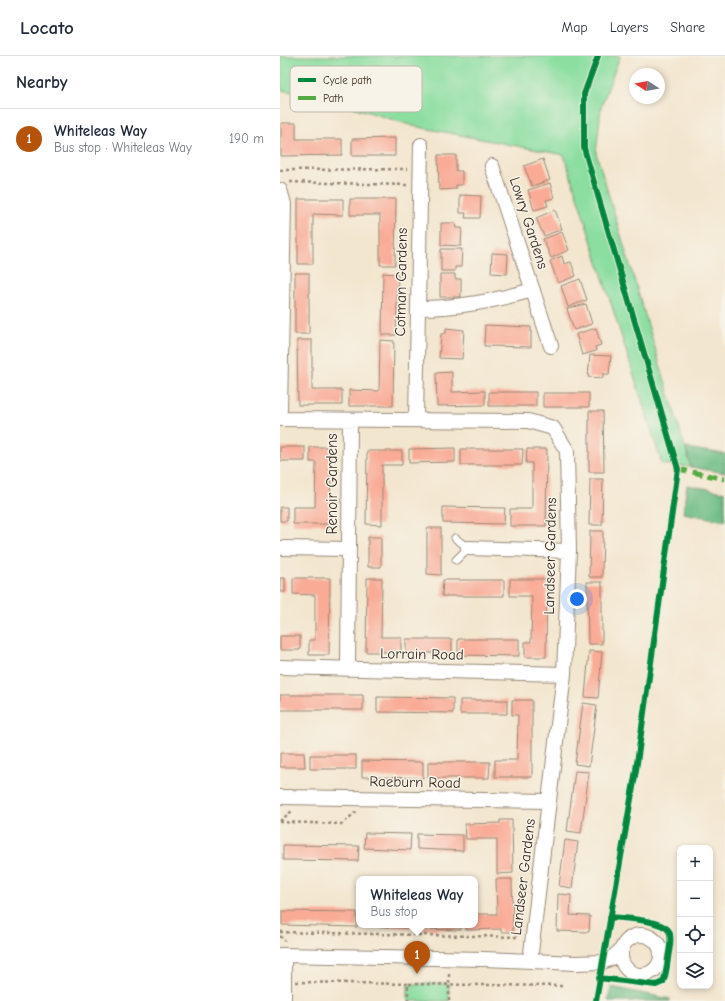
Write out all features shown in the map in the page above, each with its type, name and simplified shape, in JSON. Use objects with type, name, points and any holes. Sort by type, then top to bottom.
[{"type":"street","name":"Cotman Gardens","points":[[416,420],[421,145]]},
{"type":"street","name":"Lowry Gardens","points":[[492,166],[551,346]]},
{"type":"street","points":[[280,410],[284,186]]},
{"type":"street","name":"Lowry Gardens","points":[[418,308],[449,308],[491,301],[533,290]]},
{"type":"street","name":"Landseer Gardens","points":[[280,419],[528,421],[553,428],[567,450],[569,551],[564,674],[530,961]]},
{"type":"street","name":"Renoir Gardens","points":[[348,669],[350,420]]},
{"type":"street","name":"Renoir Gardens","points":[[280,548],[349,549]]},
{"type":"street","points":[[468,548],[569,551]]},
{"type":"street","name":"Lorrain Road","points":[[280,667],[564,674]]},
{"type":"street","name":"Raeburn Road","points":[[280,797],[549,801]]},
{"type":"street","points":[[284,1001],[282,955],[602,962],[627,969],[639,975],[653,971],[661,960],[659,946],[651,937],[639,934],[627,940],[621,950],[612,958],[602,962]]},
{"type":"street","points":[[621,950],[622,964],[627,969]]},
{"type":"lane","points":[[456,538],[468,548],[456,560]]},
{"type":"path","points":[[280,170],[420,168]]},
{"type":"path","points":[[284,186],[420,185]]},
{"type":"path","points":[[280,822],[342,824],[371,799]]},
{"type":"path","points":[[280,932],[532,937]]},
{"type":"path","points":[[284,982],[564,986]]},
{"type":"path","points":[[408,984],[408,1001]]},
{"type":"path","points":[[449,984],[449,1001]]},
{"type":"green space","points":[[280,56],[620,56],[601,107],[596,153],[691,467],[662,464],[564,155],[413,126],[369,112],[422,112],[422,66],[290,66],[290,92],[280,90]]},
{"type":"green space","points":[[686,448],[725,454],[725,473],[691,467]]},
{"type":"green space","points":[[687,485],[725,492],[725,521],[683,513]]},
{"type":"green space","points":[[408,984],[449,984],[449,1001],[408,1001]]},
{"type":"green space","points":[[611,987],[670,999],[670,1001],[608,1001]]},
{"type":"building","points":[[281,123],[296,123],[296,139],[342,139],[342,155],[281,156]]},
{"type":"building","points":[[395,138],[395,156],[352,156],[352,139]]},
{"type":"building","points":[[438,155],[456,155],[456,171],[462,171],[462,185],[456,185],[456,189],[439,190]]},
{"type":"building","points":[[543,159],[550,180],[532,186],[524,166]]},
{"type":"building","points":[[550,183],[554,198],[546,200],[548,206],[534,210],[528,190]]},
{"type":"building","points":[[460,195],[481,196],[480,218],[465,218],[466,213],[460,213]]},
{"type":"building","points":[[298,199],[343,199],[343,215],[313,214],[313,264],[298,264]]},
{"type":"building","points":[[350,199],[396,199],[395,265],[380,265],[380,215],[350,215]]},
{"type":"building","points":[[555,210],[562,229],[544,236],[536,218]]},
{"type":"building","points":[[441,223],[455,223],[456,228],[462,228],[461,246],[441,245]]},
{"type":"building","points":[[562,232],[569,250],[551,258],[543,239]]},
{"type":"building","points":[[441,249],[462,249],[461,267],[455,267],[455,271],[441,271]]},
{"type":"building","points":[[492,253],[508,254],[507,274],[491,273]]},
{"type":"building","points":[[562,256],[564,264],[571,262],[576,276],[558,283],[550,261]]},
{"type":"building","points":[[295,273],[309,273],[309,334],[295,334]]},
{"type":"building","points":[[383,273],[398,274],[396,335],[382,335]]},
{"type":"building","points":[[440,274],[455,274],[455,279],[461,279],[461,297],[440,297]]},
{"type":"building","points":[[580,279],[587,300],[568,307],[561,286]]},
{"type":"building","points":[[586,304],[592,324],[574,330],[567,309]]},
{"type":"building","points":[[485,325],[531,327],[531,347],[484,346]]},
{"type":"building","points":[[446,328],[464,330],[462,359],[439,358],[441,334],[446,333]]},
{"type":"building","points":[[596,328],[601,345],[595,347],[596,351],[582,355],[576,334]]},
{"type":"building","points":[[297,340],[312,340],[312,390],[342,390],[342,405],[298,405]]},
{"type":"building","points":[[380,340],[394,341],[393,406],[349,406],[349,390],[379,391]]},
{"type":"building","points":[[590,355],[611,356],[609,374],[603,374],[603,378],[588,377]]},
{"type":"building","points":[[452,372],[452,392],[485,391],[485,405],[437,406],[436,373]]},
{"type":"building","points":[[489,392],[536,392],[536,406],[489,406]]},
{"type":"building","points":[[543,393],[589,393],[589,407],[543,407]]},
{"type":"building","points":[[589,411],[603,411],[604,472],[589,472]]},
{"type":"building","points":[[280,447],[305,447],[305,461],[280,461]]},
{"type":"building","points":[[310,447],[331,447],[330,524],[293,524],[293,507],[315,507],[316,462],[310,462]]},
{"type":"building","points":[[455,448],[455,462],[409,463],[409,449]]},
{"type":"building","points":[[461,449],[523,449],[522,465],[461,465]]},
{"type":"building","points":[[527,449],[547,449],[546,526],[510,526],[510,509],[532,509],[532,463],[526,463]]},
{"type":"building","points":[[367,451],[402,451],[402,465],[382,465],[382,525],[366,524]]},
{"type":"building","points":[[590,479],[603,479],[602,525],[589,525]]},
{"type":"building","points":[[280,507],[287,507],[287,521],[280,521]]},
{"type":"building","points":[[443,507],[505,508],[504,524],[443,523]]},
{"type":"building","points":[[427,528],[441,528],[441,575],[427,574]]},
{"type":"building","points":[[590,531],[603,531],[602,577],[589,577]]},
{"type":"building","points":[[368,537],[381,537],[381,567],[368,567]]},
{"type":"building","points":[[280,578],[285,578],[285,592],[280,592]]},
{"type":"building","points":[[293,578],[330,578],[329,655],[309,655],[309,640],[315,640],[315,595],[293,594]]},
{"type":"building","points":[[367,578],[382,578],[381,637],[401,637],[401,652],[366,652]]},
{"type":"building","points":[[510,579],[547,579],[546,657],[525,657],[525,642],[531,642],[532,596],[510,596]]},
{"type":"building","points":[[443,580],[504,580],[504,596],[442,596]]},
{"type":"building","points":[[587,582],[602,582],[602,644],[588,644]]},
{"type":"building","points":[[280,636],[300,636],[300,650],[280,650]]},
{"type":"building","points":[[406,639],[452,639],[452,653],[406,653]]},
{"type":"building","points":[[458,639],[519,639],[519,656],[458,655]]},
{"type":"building","points":[[589,651],[602,652],[598,698],[585,697]]},
{"type":"building","points":[[280,695],[363,695],[363,710],[280,710]]},
{"type":"building","points":[[377,697],[453,698],[453,713],[377,712]]},
{"type":"building","points":[[460,700],[507,700],[507,714],[460,714]]},
{"type":"building","points":[[512,700],[532,700],[532,777],[495,777],[495,760],[517,760],[518,715],[512,715]]},
{"type":"building","points":[[583,703],[597,705],[589,766],[575,764]]},
{"type":"building","points":[[280,753],[304,753],[305,767],[280,767]]},
{"type":"building","points":[[310,755],[356,755],[356,769],[310,769]]},
{"type":"building","points":[[362,761],[423,762],[423,778],[362,777]]},
{"type":"building","points":[[428,762],[490,762],[489,778],[428,778]]},
{"type":"building","points":[[575,771],[589,772],[581,833],[567,831]]},
{"type":"building","points":[[500,820],[512,820],[513,873],[497,874],[497,839],[466,839],[465,824],[500,823]]},
{"type":"building","points":[[365,833],[411,834],[410,850],[364,848]]},
{"type":"building","points":[[417,834],[463,835],[463,851],[417,849]]},
{"type":"building","points":[[565,840],[578,842],[572,888],[559,886]]},
{"type":"building","points":[[283,845],[359,846],[358,861],[283,860]]},
{"type":"building","points":[[496,879],[512,879],[513,932],[501,932],[501,929],[466,930],[466,928],[478,928],[478,914],[497,914]]},
{"type":"building","points":[[558,894],[571,895],[570,915],[590,916],[589,932],[557,931]]},
{"type":"building","points":[[282,911],[356,912],[356,927],[282,925]]},
{"type":"building","points":[[461,928],[461,930],[415,929]]},
{"type":"marked path","points":[[678,469],[725,479]]},
{"type":"cycle path","points":[[596,1001],[636,770],[678,469],[584,148],[584,94],[598,56]]},
{"type":"cycle path","points":[[599,978],[656,985],[663,982],[666,971],[670,936],[669,931],[665,927],[651,922],[610,917]]},
{"type":"place","name":"Whiteleas Way","points":[[417,974]]}]
